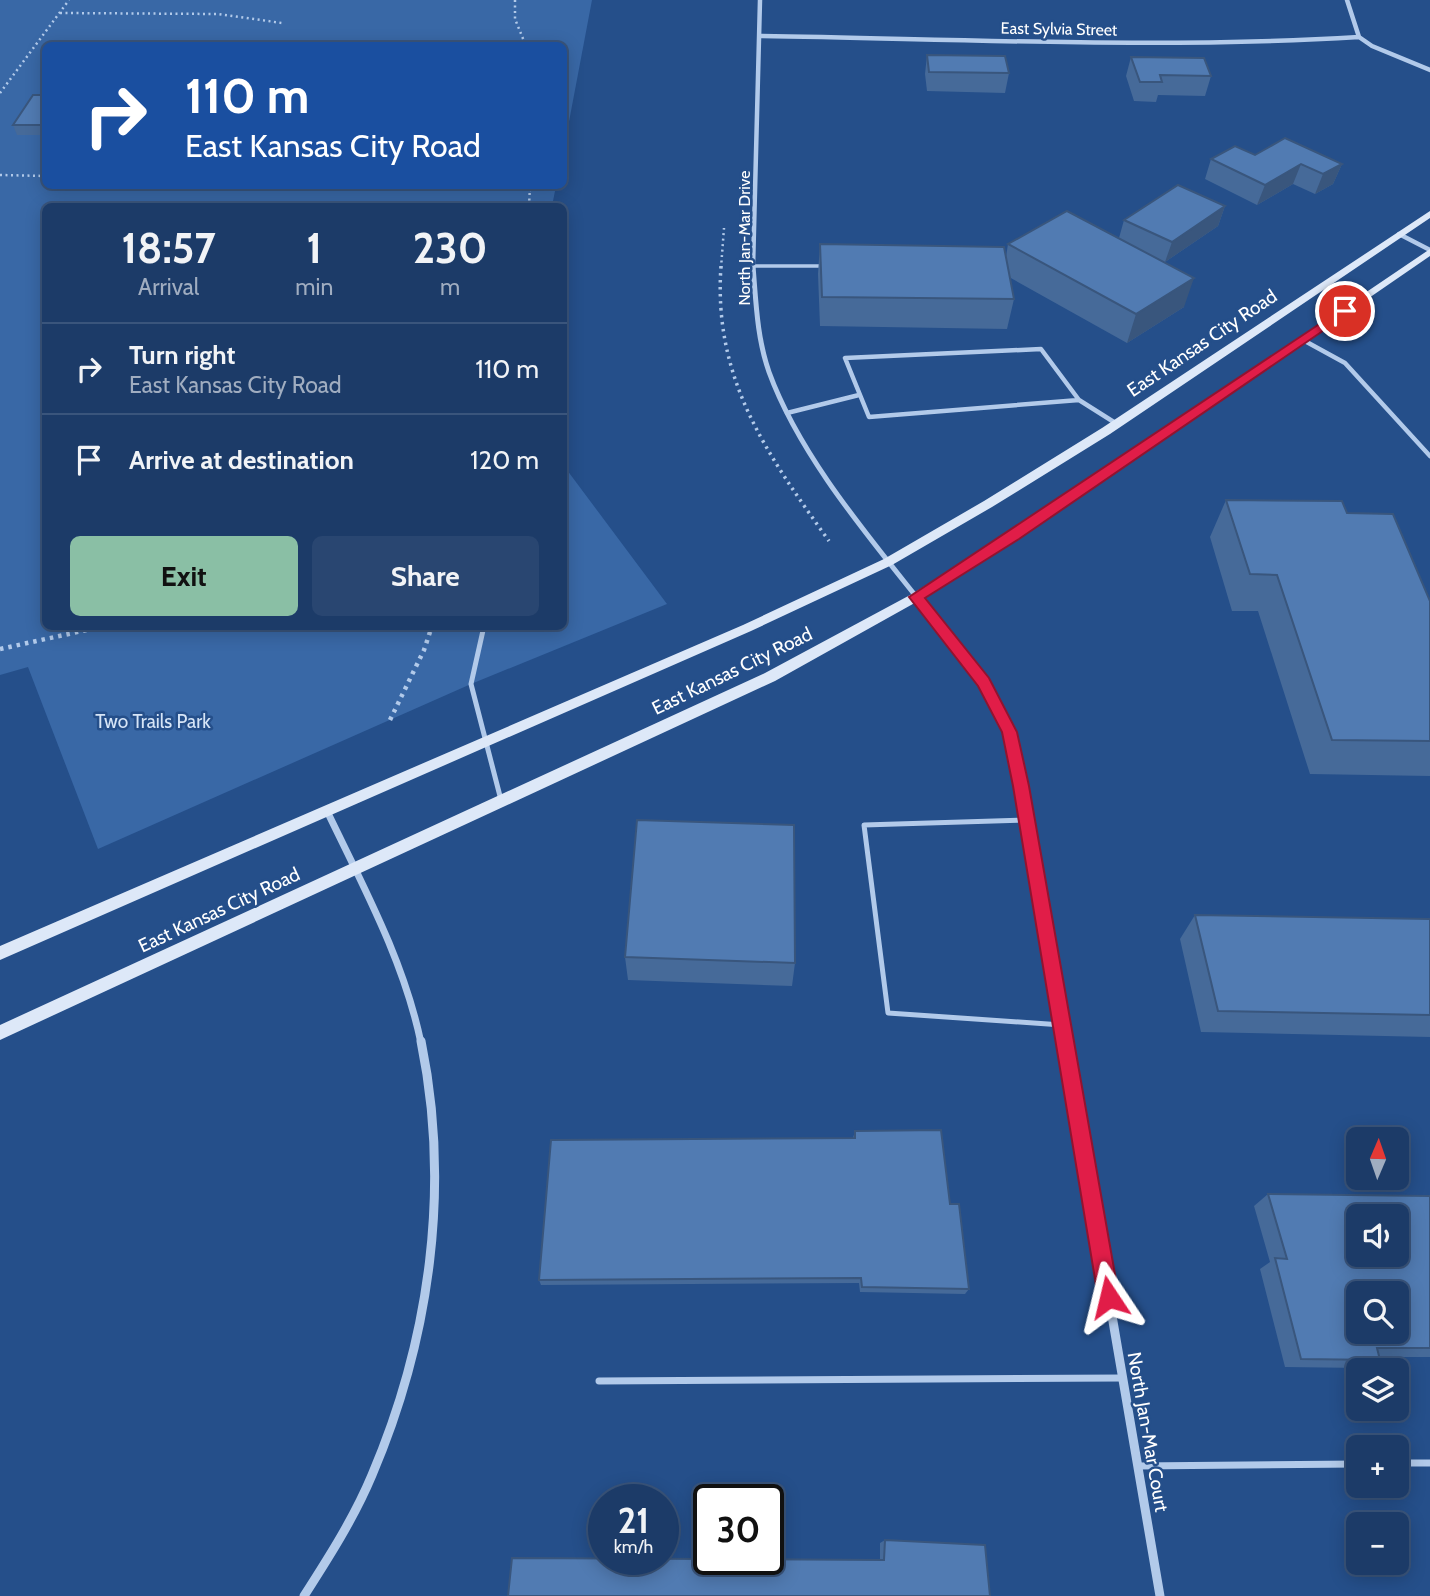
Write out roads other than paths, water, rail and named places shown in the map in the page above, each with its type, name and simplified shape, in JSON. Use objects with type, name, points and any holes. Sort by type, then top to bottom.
[{"type":"main road","name":"East Kansas City Road","points":[[0,953],[747,628],[888,562],[1117,424],[1430,214]]},
{"type":"main road","name":"East Kansas City Road","points":[[0,1033],[770,677],[916,597],[1014,536],[1430,251]]},
{"type":"street","name":"North Jan-Mar Drive","points":[[760,0],[753,266],[757,322],[769,371],[788,413],[857,522],[916,597]]},
{"type":"street","points":[[1347,0],[1359,37],[1372,46],[1430,70]]},
{"type":"street","name":"East Sylvia Street","points":[[759,36],[1176,43],[1278,42],[1359,37]]},
{"type":"street","points":[[1399,234],[1430,251]]},
{"type":"street","name":"North Jan-Mar Court","points":[[916,597],[984,682],[1009,732],[1027,820],[1160,1596]]},
{"type":"street","points":[[304,1596],[353,1518],[387,1443],[412,1359],[424,1299],[433,1223],[435,1140],[426,1066],[396,961],[327,811]]},
{"type":"lane","points":[[753,266],[835,265]]},
{"type":"lane","points":[[1303,340],[1345,363],[1430,456]]},
{"type":"lane","points":[[1079,400],[869,417],[845,358],[1041,349],[1079,400],[1117,424]]},
{"type":"lane","points":[[788,413],[859,395]]},
{"type":"lane","points":[[483,630],[471,684],[501,800]]},
{"type":"lane","points":[[1027,820],[863,825],[888,1013],[1062,1025]]},
{"type":"lane","points":[[599,1381],[1123,1378]]},
{"type":"lane","points":[[1409,1464],[1430,1463]]},
{"type":"lane","points":[[1138,1465],[1346,1464]]},
{"type":"park label","name":"Two Trails Park","points":[[153,721]]}]
